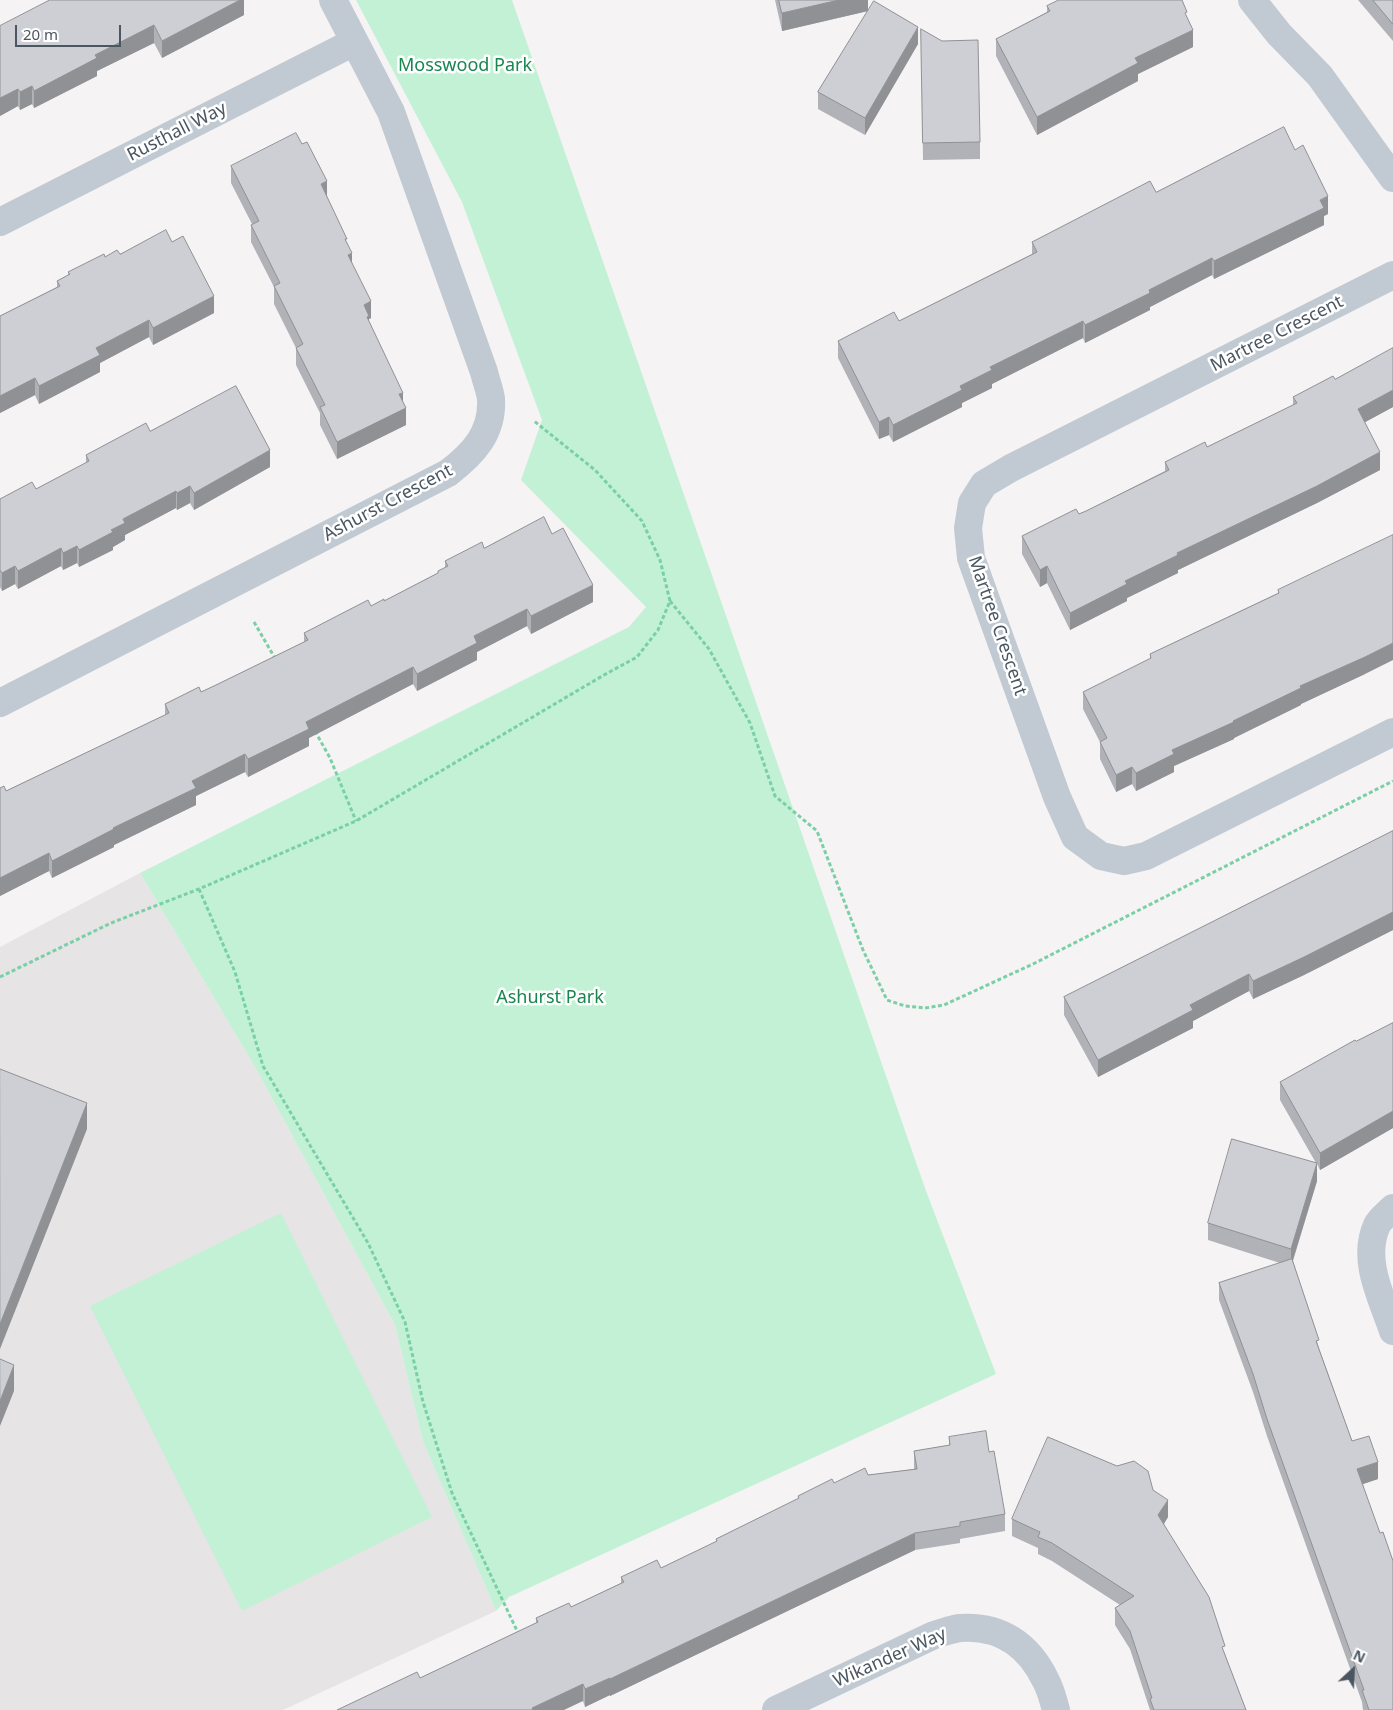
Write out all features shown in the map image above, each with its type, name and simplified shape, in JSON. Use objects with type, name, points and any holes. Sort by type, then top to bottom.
[{"type":"street","name":"Ashurst Crescent","points":[[0,703],[448,473],[468,458],[483,438],[490,420],[491,397],[484,372],[391,112],[333,0]]},
{"type":"street","points":[[1252,0],[1279,34],[1320,76],[1393,178]]},
{"type":"street","name":"Rusthall Way","points":[[0,222],[354,42]]},
{"type":"street","name":"Martree Crescent","points":[[1393,275],[1011,468],[984,484],[972,503],[968,528],[971,558],[1057,797],[1075,837],[1101,856],[1124,862],[1146,856],[1393,732]]},
{"type":"street","points":[[1393,1208],[1377,1224],[1370,1250],[1373,1273],[1393,1331]]},
{"type":"street","name":"Wikander Way","points":[[776,1710],[934,1635],[958,1628],[983,1628],[1006,1636],[1029,1653],[1046,1681],[1056,1710]]},
{"type":"path","points":[[534,421],[595,470],[642,521],[660,560],[670,601],[709,649],[750,723],[775,796],[817,831],[863,950],[887,1000],[905,1006],[925,1008],[944,1005],[1033,964],[1393,781]]},
{"type":"path","points":[[0,977],[111,923],[199,889],[356,822],[637,657],[658,630],[670,601]]},
{"type":"path","points":[[254,622],[278,664]]},
{"type":"path","points":[[311,724],[330,758],[356,822]]},
{"type":"path","points":[[199,889],[235,972],[263,1066],[368,1243],[405,1322],[423,1402],[452,1493],[521,1639]]},
{"type":"shaded area","points":[[140,873],[255,1067],[395,1325],[423,1442],[496,1611],[283,1710],[0,1710],[0,947]]},
{"type":"green space","name":"Ashurst Park","points":[[356,0],[512,0],[926,1191],[996,1374],[509,1597],[496,1611],[423,1442],[395,1325],[255,1067],[140,873],[629,627],[646,607],[521,480],[542,420],[462,202]]},
{"type":"green space","points":[[281,1213],[432,1517],[242,1611],[90,1306]]},
{"type":"building","points":[[50,0],[240,0],[162,41],[154,25],[95,55],[97,58],[34,91],[32,86],[20,92],[18,89],[0,98],[0,26]]},
{"type":"building","points":[[779,0],[839,0],[782,13]]},
{"type":"building","points":[[1059,0],[1182,0],[1187,12],[1185,13],[1193,30],[1135,58],[1138,63],[1037,117],[996,39],[1050,11],[1047,6]]},
{"type":"building","points":[[1373,0],[1393,0],[1393,24]]},
{"type":"building","points":[[874,1],[918,27],[865,118],[818,92]]},
{"type":"building","points":[[921,29],[942,41],[978,40],[980,142],[923,143]]},
{"type":"building","points":[[1284,127],[1295,150],[1303,145],[1328,196],[1320,200],[1324,208],[1214,261],[1212,258],[1149,290],[1150,293],[1085,325],[1083,321],[990,367],[992,370],[960,386],[962,390],[893,425],[889,417],[879,422],[838,341],[894,312],[899,321],[1037,252],[1032,242],[1150,181],[1156,192]]},
{"type":"building","points":[[296,133],[302,144],[307,142],[327,181],[321,184],[347,239],[345,239],[352,253],[348,255],[371,301],[364,305],[369,316],[367,317],[403,393],[399,394],[406,408],[337,442],[320,407],[325,405],[296,348],[303,344],[274,286],[280,283],[251,225],[259,221],[231,166]]},
{"type":"building","points":[[166,230],[172,242],[183,236],[214,296],[153,328],[149,320],[96,348],[100,355],[39,386],[35,378],[0,396],[0,316],[60,286],[57,281],[70,274],[68,272],[104,254],[105,257],[117,250],[120,254]]},
{"type":"building","points":[[1393,348],[1393,390],[1358,409],[1380,452],[1317,486],[1177,553],[1178,555],[1125,581],[1127,584],[1070,613],[1047,566],[1040,570],[1022,536],[1076,509],[1079,514],[1086,511],[1169,470],[1165,462],[1205,442],[1207,447],[1297,403],[1293,397],[1333,376],[1335,379]]},
{"type":"building","points":[[236,386],[270,450],[194,493],[190,486],[177,493],[176,491],[123,519],[125,523],[111,530],[113,532],[79,550],[77,546],[63,553],[61,548],[18,571],[15,566],[2,573],[0,570],[0,499],[32,482],[36,489],[89,461],[86,455],[146,423],[150,431]]},
{"type":"building","points":[[544,517],[552,534],[563,528],[593,585],[531,616],[527,609],[474,636],[477,643],[417,674],[413,667],[306,722],[309,729],[248,759],[245,754],[192,781],[196,788],[113,828],[52,861],[49,853],[0,878],[0,788],[4,786],[6,791],[169,713],[165,704],[199,687],[201,692],[308,640],[304,633],[368,600],[371,606],[384,599],[384,601],[438,573],[438,571],[448,566],[445,561],[482,542],[484,548]]},
{"type":"building","points":[[1393,535],[1393,643],[1300,686],[1301,688],[1234,722],[1172,750],[1174,754],[1136,773],[1132,767],[1116,775],[1100,742],[1107,738],[1083,692],[1151,658],[1150,654],[1279,593],[1278,590]]},
{"type":"building","points":[[1393,831],[1393,912],[1253,981],[1249,974],[1190,1005],[1193,1010],[1098,1060],[1064,997]]},
{"type":"building","points":[[1393,1023],[1393,1111],[1320,1153],[1280,1082],[1355,1040]]},
{"type":"building","points":[[0,1069],[87,1103],[0,1324]]},
{"type":"building","points":[[1232,1139],[1317,1163],[1291,1249],[1208,1223]]},
{"type":"building","points":[[1292,1259],[1319,1340],[1316,1341],[1352,1441],[1369,1436],[1378,1462],[1357,1469],[1380,1533],[1383,1532],[1393,1561],[1393,1710],[1369,1710],[1362,1690],[1364,1690],[1267,1419],[1253,1374],[1219,1283]]},
{"type":"building","points":[[0,1359],[14,1365],[0,1401]]},
{"type":"building","points":[[986,1431],[989,1452],[994,1451],[1005,1514],[960,1522],[960,1526],[915,1533],[610,1679],[585,1689],[583,1684],[532,1708],[533,1710],[337,1710],[417,1672],[420,1678],[538,1622],[536,1618],[569,1603],[571,1607],[624,1582],[621,1577],[657,1560],[661,1568],[717,1541],[716,1539],[799,1498],[798,1496],[832,1479],[834,1483],[865,1468],[868,1475],[917,1469],[914,1451],[950,1445],[949,1437]]},
{"type":"building","points":[[1048,1437],[1117,1466],[1134,1461],[1148,1471],[1153,1490],[1168,1500],[1158,1515],[1209,1597],[1225,1646],[1222,1647],[1246,1710],[1154,1710],[1150,1699],[1152,1698],[1130,1631],[1115,1608],[1134,1596],[1052,1543],[1038,1537],[1040,1532],[1012,1519]]},
{"type":"park label","name":"Mosswood Park","points":[[465,66]]}]
